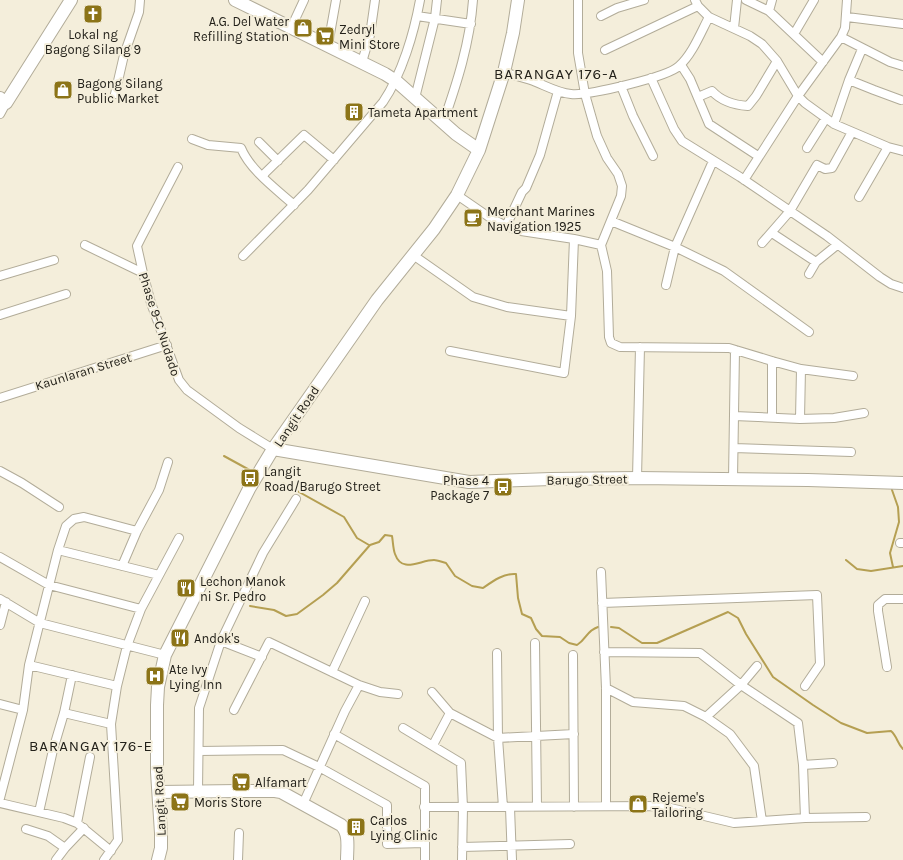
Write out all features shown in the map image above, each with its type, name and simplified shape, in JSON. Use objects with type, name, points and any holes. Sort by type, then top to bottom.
[{"type":"main road","points":[[3,101],[70,0]]},
{"type":"main road","points":[[235,0],[256,5],[291,28],[362,62],[396,81],[456,134],[479,150]]},
{"type":"main road","name":"Langit Road","points":[[158,860],[161,848],[157,772],[157,705],[158,687],[165,656],[249,489],[273,449],[377,300],[434,229],[457,195],[479,150],[504,72],[513,33],[518,0]]},
{"type":"main road","name":"Barugo Street","points":[[273,449],[469,482],[637,478],[808,480],[903,483]]},
{"type":"main road","points":[[159,792],[275,790],[281,792],[345,828],[347,860]]},
{"type":"street","points":[[115,94],[124,55],[139,12],[140,0]]},
{"type":"street","points":[[291,28],[304,0]]},
{"type":"street","points":[[328,45],[336,0]]},
{"type":"street","points":[[362,62],[370,35],[375,0]]},
{"type":"street","points":[[243,256],[294,205],[383,102],[396,81],[417,16],[420,0]]},
{"type":"street","points":[[415,98],[435,18],[437,0]]},
{"type":"street","points":[[443,123],[460,73],[471,24],[473,0]]},
{"type":"street","points":[[578,0],[578,53],[585,94],[601,147],[622,181],[621,196],[601,245],[607,271],[610,340],[612,343],[616,346],[729,348],[801,369],[853,376]]},
{"type":"street","points":[[601,16],[616,4],[644,0]]},
{"type":"street","points":[[734,28],[737,0]]},
{"type":"street","points":[[746,0],[769,11],[824,62]]},
{"type":"street","points":[[769,11],[772,0]]},
{"type":"street","points":[[794,34],[814,0]]},
{"type":"street","points":[[744,180],[758,156],[798,96],[841,37],[846,28],[847,0]]},
{"type":"street","points":[[605,50],[696,3],[709,17],[750,36],[762,44],[777,62],[798,96],[805,103],[834,124],[888,147],[903,151]]},
{"type":"street","points":[[417,16],[471,24]]},
{"type":"street","points":[[504,72],[558,91],[571,94],[585,94],[666,74],[675,70],[681,65],[709,17]]},
{"type":"street","points":[[847,17],[903,24]]},
{"type":"street","points":[[841,37],[862,49],[890,62],[903,66]]},
{"type":"street","points":[[834,124],[862,49]]},
{"type":"street","points":[[698,97],[712,91],[717,97],[736,105],[748,106],[777,62]]},
{"type":"street","points":[[681,65],[690,79],[709,124],[758,156]]},
{"type":"street","points":[[651,78],[677,136],[682,142],[744,180],[827,236],[880,278],[903,288]]},
{"type":"street","points":[[850,80],[901,100]]},
{"type":"street","points":[[621,86],[633,116],[653,156]]},
{"type":"street","points":[[506,226],[522,192],[526,188],[540,155],[558,91]]},
{"type":"street","points":[[0,114],[3,101]]},
{"type":"street","points":[[807,148],[826,118]]},
{"type":"street","points":[[762,243],[790,211],[817,165],[825,169],[832,168],[852,132]]},
{"type":"street","points":[[263,176],[264,173],[304,135],[334,160]]},
{"type":"street","points":[[192,139],[208,145],[241,148],[246,158],[264,179],[294,205]]},
{"type":"street","points":[[259,142],[278,161]]},
{"type":"street","points":[[859,197],[888,147]]},
{"type":"street","points":[[666,285],[675,247],[712,161]]},
{"type":"street","name":"Phase 9-C Nudado","points":[[178,167],[137,246],[151,303],[179,380],[187,390],[239,428],[273,449]]},
{"type":"street","points":[[457,195],[489,217],[506,226],[521,231],[574,239],[601,245]]},
{"type":"street","points":[[611,221],[675,247],[724,271],[809,332]]},
{"type":"street","points":[[772,233],[816,262]]},
{"type":"street","points":[[450,351],[564,373],[570,316],[574,239]]},
{"type":"street","points":[[85,245],[143,273]]},
{"type":"street","points":[[809,274],[816,262],[837,245]]},
{"type":"street","points":[[414,255],[473,297],[507,307],[570,316]]},
{"type":"street","points":[[0,276],[54,260]]},
{"type":"street","points":[[0,315],[66,294]]},
{"type":"street","name":"Kaunlaran Street","points":[[0,398],[167,345]]},
{"type":"street","points":[[637,478],[640,347]]},
{"type":"street","points":[[733,479],[735,350]]},
{"type":"street","points":[[772,361],[772,417]]},
{"type":"street","points":[[800,419],[801,369]]},
{"type":"street","points":[[734,416],[800,419],[834,418],[864,413]]},
{"type":"street","points":[[734,448],[851,452]]},
{"type":"street","points":[[122,566],[137,531],[159,490],[168,462]]},
{"type":"street","points":[[0,471],[22,483],[59,507]]},
{"type":"street","points":[[198,791],[199,708],[221,641],[263,553],[296,498]]},
{"type":"street","points":[[0,798],[23,710],[29,665],[58,550],[66,526],[70,521],[84,517],[137,531]]},
{"type":"street","points":[[104,860],[118,840],[111,724],[116,686],[141,609],[179,538]]},
{"type":"street","points":[[58,550],[159,575]]},
{"type":"street","points":[[0,557],[49,585],[141,609]]},
{"type":"street","points":[[601,572],[606,688],[606,806]]},
{"type":"street","points":[[602,603],[816,595],[820,664],[805,686]]},
{"type":"street","points":[[886,667],[878,606],[885,599],[903,599]]},
{"type":"street","points":[[0,625],[3,600],[40,623],[165,656]]},
{"type":"street","points":[[332,672],[365,601]]},
{"type":"street","points":[[221,641],[262,657]]},
{"type":"street","points":[[234,710],[270,642],[359,685],[380,692],[398,694]]},
{"type":"street","points":[[535,644],[537,806]]},
{"type":"street","points":[[604,652],[700,653],[741,685],[798,723],[804,765],[805,818]]},
{"type":"street","points":[[497,653],[498,738],[512,847],[512,860]]},
{"type":"street","points":[[573,655],[574,807]]},
{"type":"street","points":[[29,665],[116,686]]},
{"type":"street","points":[[706,717],[741,685],[757,666]]},
{"type":"street","points":[[39,812],[72,675]]},
{"type":"street","points":[[303,804],[334,734],[359,685]]},
{"type":"street","points":[[606,688],[633,702],[684,706],[706,717],[730,734],[754,766],[762,821]]},
{"type":"street","points":[[432,692],[450,713],[498,738],[574,734]]},
{"type":"street","points":[[0,704],[23,710]]},
{"type":"street","points":[[64,713],[111,724]]},
{"type":"street","points":[[432,745],[450,713]]},
{"type":"street","points":[[403,728],[461,763],[463,808],[462,860]]},
{"type":"street","points":[[334,734],[425,786],[425,860]]},
{"type":"street","points":[[199,751],[283,750],[319,767],[387,805],[387,844],[424,843]]},
{"type":"street","points":[[77,823],[90,757]]},
{"type":"street","points":[[804,765],[833,763]]},
{"type":"street","points":[[0,803],[64,818],[77,823],[111,851]]},
{"type":"street","points":[[424,807],[662,806],[734,823],[805,818],[866,817]]},
{"type":"street","points":[[56,860],[84,828]]},
{"type":"street","points":[[26,829],[48,836],[65,848]]},
{"type":"street","points":[[238,860],[239,833]]},
{"type":"street","points":[[462,847],[512,847],[570,844]]},
{"type":"waterway","points":[[224,456],[255,473]]},
{"type":"waterway","points":[[283,483],[344,517],[357,538],[369,545]]},
{"type":"waterway","points":[[892,490],[898,507],[899,522],[890,553],[893,567]]},
{"type":"waterway","points":[[250,606],[274,610],[286,616],[297,614],[337,583],[370,545],[379,542],[385,535],[392,536],[395,554],[398,560],[402,563],[407,565],[434,560],[446,563],[455,576],[472,586],[483,588],[503,576],[516,574],[518,598],[522,614],[531,618],[536,629],[542,636],[560,637],[569,643],[577,645],[591,631],[598,627]]},
{"type":"waterway","points":[[846,560],[857,569],[871,571],[903,566]]},
{"type":"waterway","points":[[611,627],[619,628],[642,643],[657,643],[728,612],[738,618],[746,634],[773,677],[841,723],[867,733],[891,731],[903,749]]},
{"type":"place","name":"Lokal ng Bagong Silang 9","points":[[93,14]]},
{"type":"place","name":"A.G. Del Water Refilling Station","points":[[303,28]]},
{"type":"place","name":"Zedryl Mini Store","points":[[325,36]]},
{"type":"place","name":"Bagong Silang Public Market","points":[[63,90]]},
{"type":"place","name":"Tameta Apartment","points":[[354,112]]},
{"type":"place","name":"Merchant Marines Navigation 1925","points":[[473,218]]},
{"type":"place","name":"Langit Road/Barugo Street","points":[[250,478]]},
{"type":"place","name":"Phase 4 Package 7","points":[[503,487]]},
{"type":"place","name":"Lechon Manok ni Sr. Pedro","points":[[186,588]]},
{"type":"place","name":"Andok's","points":[[180,638]]},
{"type":"place","name":"Ate Ivy Lying Inn","points":[[155,676]]},
{"type":"place","name":"Alfamart","points":[[241,782]]},
{"type":"place","name":"Moris Store","points":[[180,802]]},
{"type":"place","name":"Rejeme's Tailoring","points":[[638,804]]},
{"type":"place","name":"Carlos Lying Clinic","points":[[356,827]]},
{"type":"district","name":"BARANGAY 176-A","points":[[556,74]]},
{"type":"district","name":"BARANGAY 176-E","points":[[91,746]]}]
